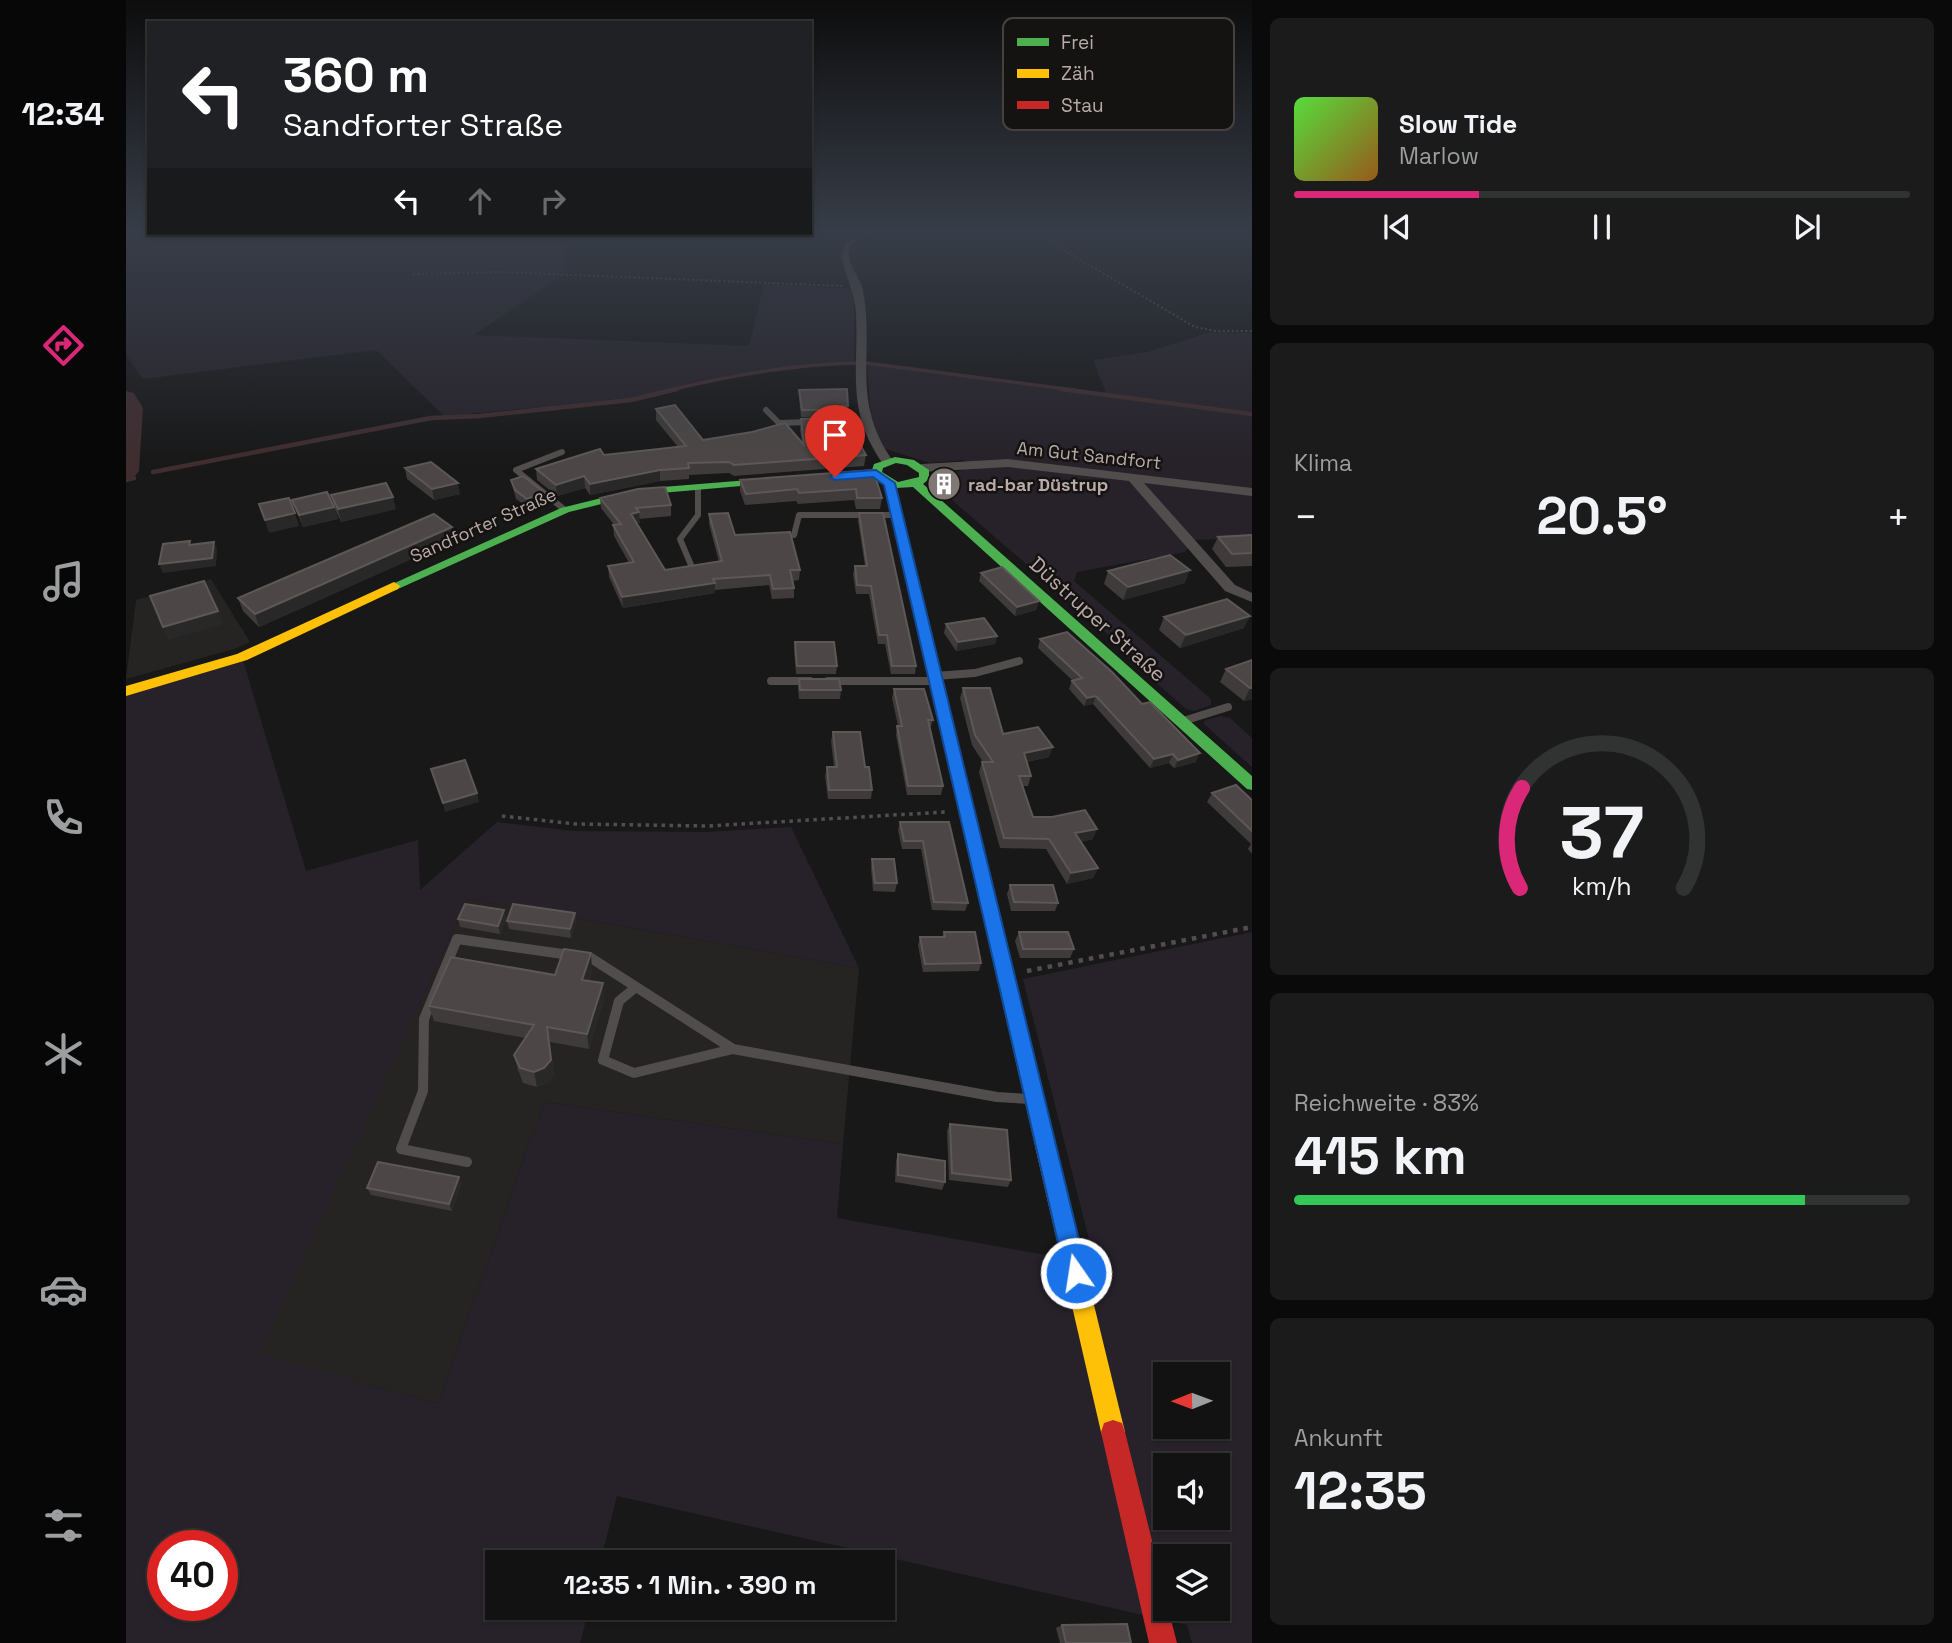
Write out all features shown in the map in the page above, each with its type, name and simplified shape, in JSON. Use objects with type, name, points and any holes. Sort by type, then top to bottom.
[{"type":"street","points":[[859,309],[864,422],[874,446],[887,461]]},
{"type":"street","points":[[887,461],[903,461],[919,476],[890,483],[869,474],[887,461]]},
{"type":"street","name":"Am Gut Sandfort","points":[[919,476],[1008,463],[1252,492]]},
{"type":"street","name":"Düstruper Straße","points":[[919,476],[1180,722],[1252,785]]},
{"type":"street","points":[[1130,476],[1194,557],[1230,588],[1252,598]]},
{"type":"street","name":"Sandforter Straße","points":[[126,691],[242,657],[473,548],[565,510],[638,492],[794,480]]},
{"type":"street","points":[[890,483],[965,811],[1163,1643]]},
{"type":"lane","points":[[765,410],[779,423],[816,422]]},
{"type":"lane","points":[[828,422],[864,422]]},
{"type":"lane","points":[[562,452],[516,470],[565,510]]},
{"type":"lane","points":[[691,565],[680,539],[698,515],[698,487]]},
{"type":"lane","points":[[794,535],[799,515],[896,515]]},
{"type":"lane","points":[[771,681],[934,679],[975,673],[1019,661]]},
{"type":"lane","points":[[1180,722],[1228,707]]},
{"type":"lane","points":[[467,1162],[401,1150],[423,1091],[424,1019],[457,939],[591,958],[733,1049],[997,1097],[1034,1099]]},
{"type":"lane","points":[[636,986],[620,1001],[603,1060],[634,1073],[733,1049]]},
{"type":"path","points":[[1164,309],[1195,327],[1215,331],[1252,331]]},
{"type":"path","points":[[502,817],[576,824],[708,826],[965,811]]},
{"type":"path","points":[[1006,975],[1252,927]]},
{"type":"shaded area","points":[[126,309],[513,309],[474,335],[749,346],[758,309],[854,309],[854,362],[732,375],[632,399],[444,416],[376,350],[143,379],[126,355]]},
{"type":"shaded area","points":[[1211,332],[1252,333],[1252,412],[1106,393],[1093,360],[1147,352]]},
{"type":"shaded area","points":[[867,364],[1252,415],[1252,538],[1193,540],[1185,552],[1077,572],[1074,581],[1211,699],[1211,705],[1194,711],[1186,709],[1124,654],[1126,650],[945,494],[954,494],[947,474],[963,470],[964,460],[930,463],[882,448],[871,422]]},
{"type":"shaded area","points":[[211,579],[250,642],[234,649],[126,679],[136,600]]},
{"type":"shaded area","points":[[242,657],[306,871],[418,840],[420,890],[497,822],[573,831],[707,832],[791,827],[859,968],[468,899],[259,1354],[438,1404],[544,1102],[843,1144],[837,1218],[1052,1256],[1093,1255],[1023,979],[1252,932],[1252,1643],[1192,1643],[1187,1625],[1169,1621],[1230,1621],[1230,1544],[1153,1544],[1153,1617],[895,1559],[895,1550],[856,1550],[617,1496],[603,1550],[485,1550],[485,1620],[586,1620],[580,1643],[126,1643],[126,691]]},
{"type":"shaded area","points":[[1220,716],[1230,718],[1252,738],[1252,767],[1204,724],[1204,721]]},
{"type":"shaded area","points":[[468,899],[859,968],[843,1144],[544,1102],[438,1404],[258,1354]]},
{"type":"building","points":[[847,389],[848,406],[843,406],[844,410],[802,410],[799,390]]},
{"type":"building","points":[[675,405],[703,440],[752,432],[785,423],[804,445],[801,419],[847,417],[851,439],[857,439],[866,455],[734,465],[729,462],[688,463],[689,468],[660,470],[590,484],[584,476],[556,485],[536,469],[600,449],[604,455],[686,446],[656,409]]},
{"type":"building","points":[[431,462],[458,483],[432,489],[405,468]]},
{"type":"building","points":[[873,470],[882,498],[857,498],[856,489],[799,493],[797,489],[746,494],[740,480]]},
{"type":"building","points":[[523,476],[544,492],[527,499],[515,490],[511,480]]},
{"type":"building","points":[[386,483],[393,497],[338,509],[331,495]]},
{"type":"building","points":[[665,487],[671,505],[636,508],[639,512],[631,514],[665,570],[722,561],[709,514],[728,513],[735,535],[790,532],[800,570],[790,570],[794,588],[773,589],[770,575],[713,579],[715,583],[622,597],[608,566],[634,562],[613,525],[621,524],[600,498],[638,489]]},
{"type":"building","points":[[327,492],[334,507],[299,515],[292,500]]},
{"type":"building","points":[[289,498],[295,513],[265,520],[259,504]]},
{"type":"building","points":[[859,513],[883,513],[916,666],[892,666],[887,635],[879,635],[871,586],[857,585],[855,566],[867,566]]},
{"type":"building","points":[[434,514],[452,527],[255,614],[238,598]]},
{"type":"building","points":[[1252,535],[1252,553],[1232,554],[1218,537]]},
{"type":"building","points":[[190,541],[189,545],[214,542],[212,558],[159,564],[163,544]]},
{"type":"building","points":[[1170,555],[1190,570],[1128,587],[1108,571]]},
{"type":"building","points":[[1002,567],[1039,601],[1017,607],[981,573]]},
{"type":"building","points":[[204,581],[218,611],[163,627],[150,596]]},
{"type":"building","points":[[1227,599],[1250,616],[1186,635],[1164,617]]},
{"type":"building","points":[[984,618],[997,636],[958,642],[946,624]]},
{"type":"building","points":[[1067,632],[1112,672],[1142,704],[1150,702],[1200,753],[1178,760],[1173,754],[1154,759],[1096,696],[1087,698],[1072,681],[1082,678],[1040,639]]},
{"type":"building","points":[[795,642],[834,642],[837,666],[797,666]]},
{"type":"building","points":[[1252,660],[1252,688],[1250,688],[1226,669]]},
{"type":"building","points":[[799,679],[839,679],[841,690],[800,690]]},
{"type":"building","points":[[963,688],[990,688],[1003,734],[1038,727],[1053,747],[1024,753],[1031,776],[1019,776],[1033,817],[1052,817],[1085,810],[1097,829],[1075,833],[1098,868],[1071,873],[1049,839],[1004,838],[982,762],[993,762],[975,735]]},
{"type":"building","points":[[894,689],[924,689],[933,720],[928,720],[943,786],[908,786],[897,726],[902,726]]},
{"type":"building","points":[[833,732],[860,732],[865,767],[869,767],[872,790],[829,790],[827,767],[837,767]]},
{"type":"building","points":[[465,760],[477,793],[443,803],[431,769]]},
{"type":"building","points":[[1236,785],[1252,800],[1252,831],[1212,793]]},
{"type":"building","points":[[900,822],[949,822],[968,903],[934,902],[923,841],[904,841]]},
{"type":"building","points":[[872,859],[894,859],[897,883],[875,883]]},
{"type":"building","points":[[1010,885],[1053,885],[1058,903],[1014,902]]},
{"type":"building","points":[[465,904],[504,910],[498,926],[458,919]]},
{"type":"building","points":[[513,904],[575,913],[570,929],[507,921]]},
{"type":"building","points":[[944,932],[975,932],[981,963],[925,964],[920,937],[945,937]]},
{"type":"building","points":[[1019,932],[1068,932],[1074,949],[1023,949]]},
{"type":"building","points":[[564,949],[591,953],[582,980],[603,983],[587,1034],[547,1027],[551,1060],[544,1068],[534,1072],[520,1068],[514,1055],[534,1025],[429,1006],[451,957],[555,975]]},
{"type":"building","points":[[950,1124],[1007,1130],[1011,1180],[952,1173]]},
{"type":"building","points":[[898,1154],[945,1161],[945,1182],[898,1175]]},
{"type":"building","points":[[378,1162],[459,1177],[449,1204],[367,1188]]},
{"type":"building","points":[[1127,1624],[1131,1643],[1066,1643],[1062,1625]]},
{"type":"waterway","points":[[670,390],[767,371],[866,363],[1074,390]]},
{"type":"waterway","points":[[153,472],[431,418],[479,416],[631,400],[677,389]]},
{"type":"waterway","points":[[1061,389],[1252,414]]},
{"type":"waterway","points":[[126,398],[131,408],[126,471]]},
{"type":"waterway","points":[[126,480],[134,478]]},
{"type":"traffic: fast","points":[[895,460],[910,462],[925,472],[924,479],[898,485],[876,473],[878,466],[895,460]]},
{"type":"traffic: fast","points":[[394,586],[565,510],[638,492],[772,481]]},
{"type":"traffic: fast","points":[[889,483],[1044,1141]]},
{"type":"traffic: fast","points":[[916,484],[1252,785]]},
{"type":"traffic: slow","points":[[126,691],[242,657],[394,586]]},
{"type":"traffic: slow","points":[[1044,1141],[1113,1432]]},
{"type":"traffic: jam","points":[[1113,1432],[1163,1643]]},
{"type":"place","name":"rad-bar Düstrup","points":[[944,484]]},
{"type":"route","points":[[835,477],[876,473],[883,481],[890,483],[1076,1273]]}]
